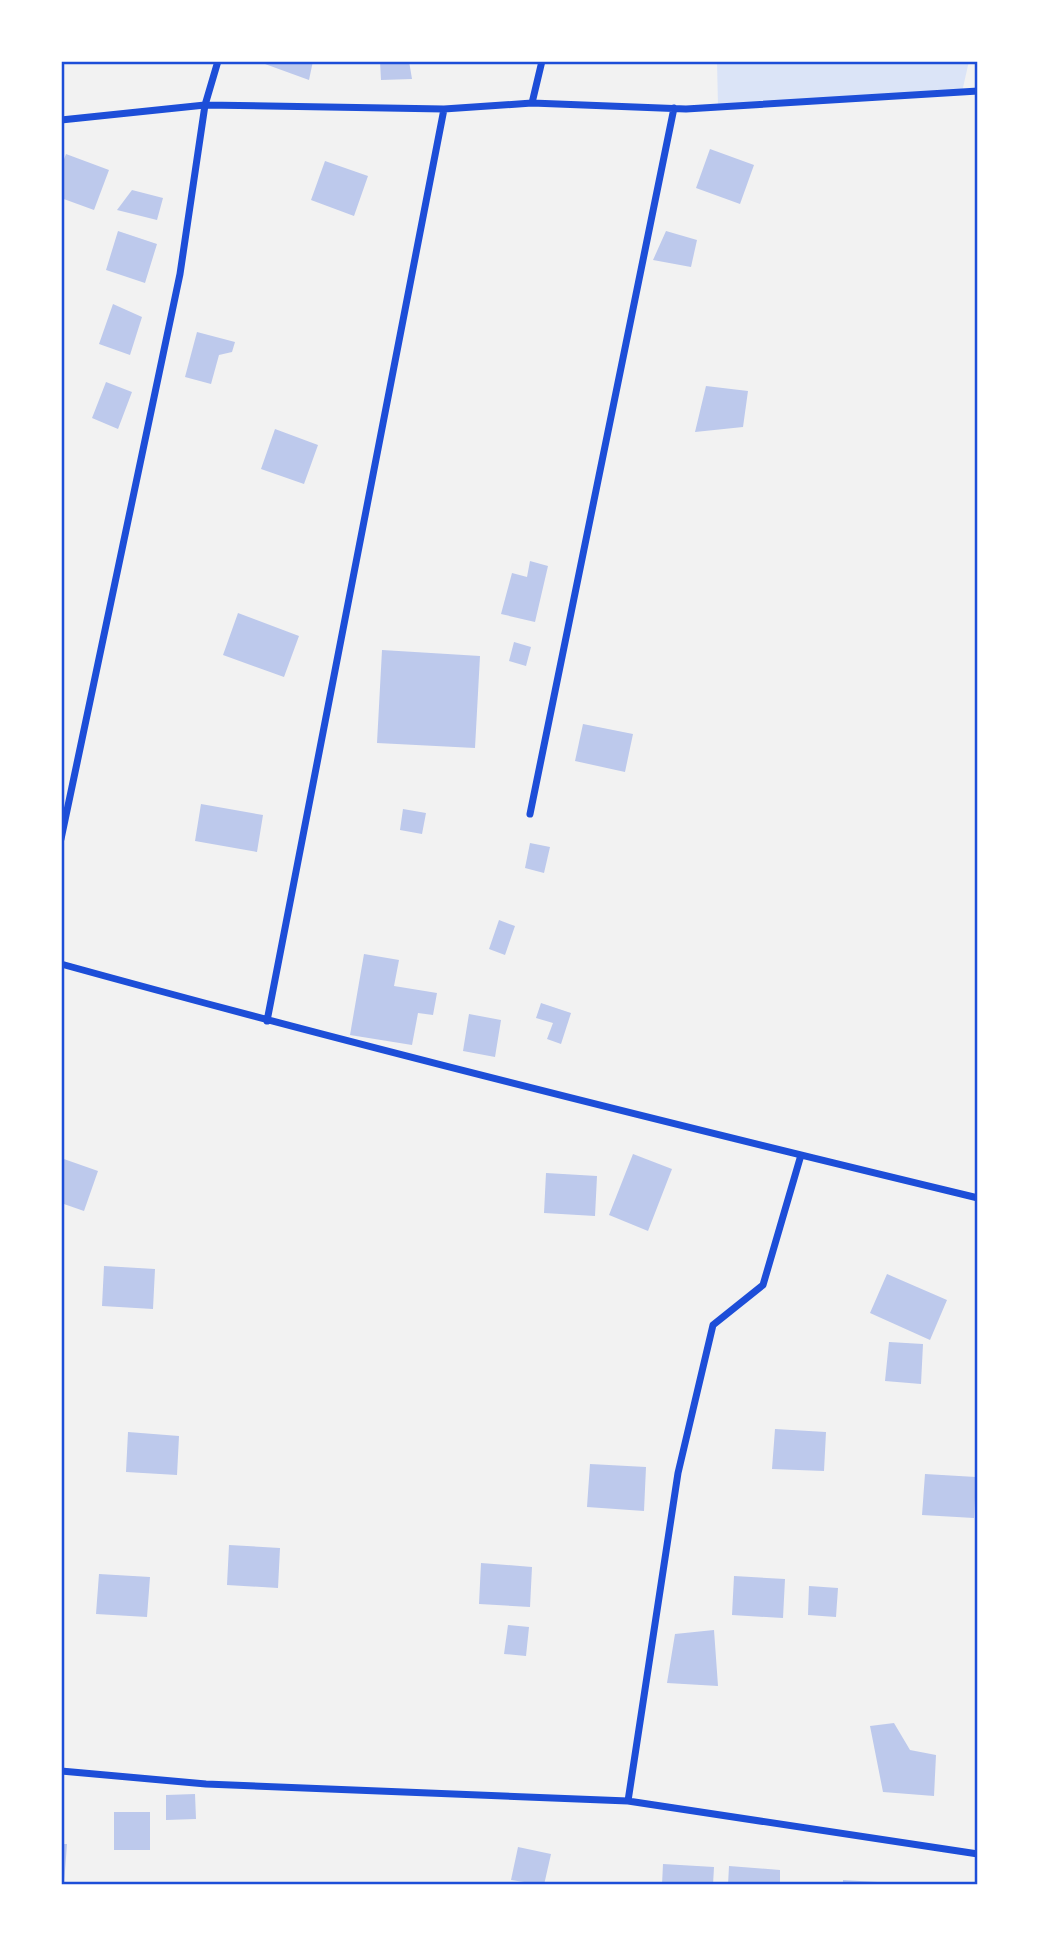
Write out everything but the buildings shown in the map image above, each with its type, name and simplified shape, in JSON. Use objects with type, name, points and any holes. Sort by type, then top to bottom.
[{"type":"street","points":[[61,839],[180,274],[205,105],[218,61]]},
{"type":"street","points":[[532,103],[542,61]]},
{"type":"street","points":[[61,120],[205,105],[444,109],[532,103],[674,108],[978,91]]},
{"type":"street","points":[[530,814],[674,108]]},
{"type":"street","points":[[267,1021],[444,109]]},
{"type":"street","points":[[61,964],[267,1021],[978,1198]]},
{"type":"street","points":[[628,1801],[678,1473],[713,1325],[763,1285],[801,1155]]},
{"type":"street","points":[[61,1771],[206,1784],[628,1801],[978,1854]]},
{"type":"shaded area","points":[[717,61],[969,61],[962,92],[718,106]]}]
